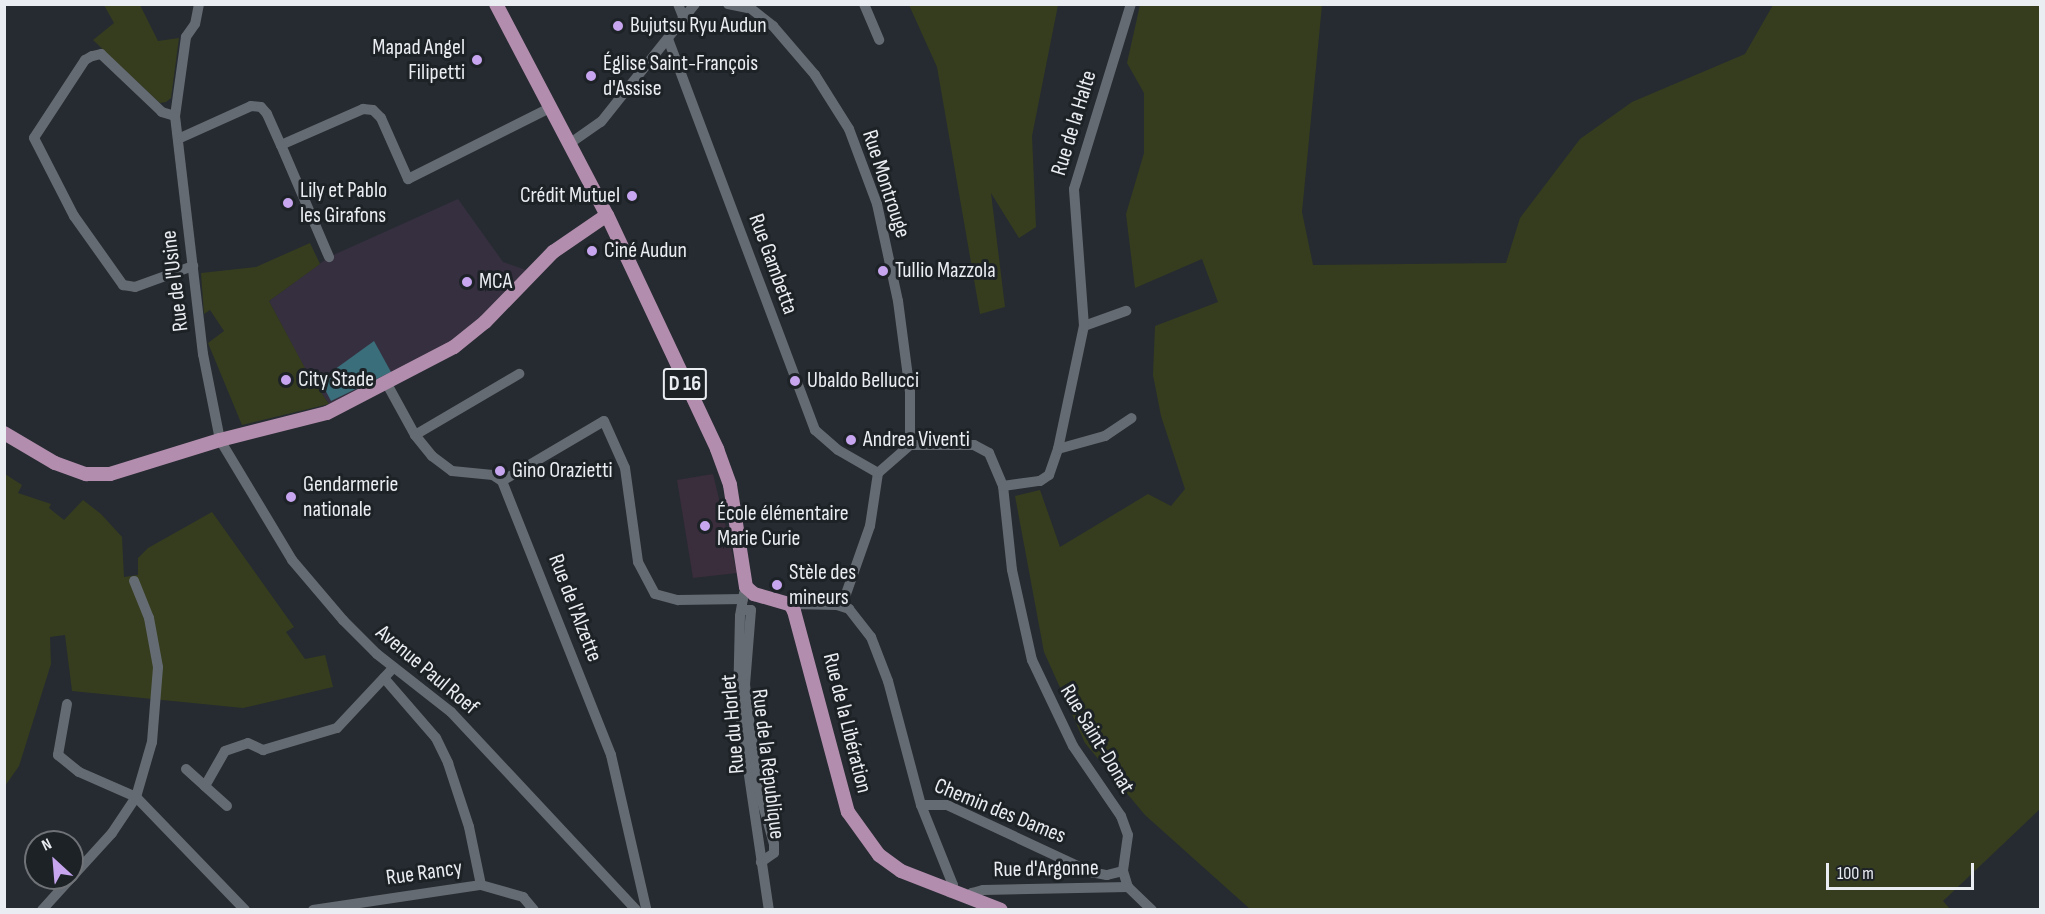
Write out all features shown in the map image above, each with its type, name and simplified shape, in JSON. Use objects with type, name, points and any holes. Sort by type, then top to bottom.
[{"type":"main road","name":"D 16","points":[[496,4],[607,215],[717,449],[730,485],[745,601]]},
{"type":"main road","points":[[4,433],[55,464],[86,474],[132,468],[220,440],[327,414],[454,347],[485,322],[553,252],[607,215]]},
{"type":"main road","points":[[745,601],[754,594],[790,604]]},
{"type":"main road","name":"Rue de la Libération","points":[[790,604],[800,626],[848,812],[879,855],[901,871],[950,892],[1001,909]]},
{"type":"street","name":"Rue de l'Usine","points":[[199,4],[195,24],[186,37],[175,116],[203,354],[220,440]]},
{"type":"street","points":[[678,4],[684,19]]},
{"type":"street","points":[[569,144],[601,122],[695,4]]},
{"type":"street","name":"Rue Montrouge","points":[[728,4],[746,6],[773,26],[815,75],[849,129],[869,182],[898,301],[910,392],[910,445]]},
{"type":"street","points":[[864,4],[879,40]]},
{"type":"street","name":"Rue de la Halte","points":[[1003,486],[1040,481],[1049,476],[1058,449],[1084,326],[1074,189],[1131,4]]},
{"type":"street","name":"Rue Gambetta","points":[[668,39],[815,430],[838,450],[878,473]]},
{"type":"street","points":[[175,116],[162,112],[101,54],[85,60],[34,138],[74,216],[123,285],[135,287],[193,266]]},
{"type":"street","points":[[178,139],[251,106],[261,107],[267,114],[281,145],[329,258]]},
{"type":"street","points":[[281,145],[363,109],[373,110],[381,118],[408,179],[550,108]]},
{"type":"street","points":[[1084,326],[1126,311]]},
{"type":"street","points":[[415,435],[519,374]]},
{"type":"street","points":[[387,384],[415,435],[432,456],[452,471],[493,475],[502,481],[604,421],[625,468],[638,562],[655,594],[678,600],[745,601]]},
{"type":"street","points":[[1058,449],[1105,436],[1132,418]]},
{"type":"street","name":"Avenue Paul Roef","points":[[220,440],[292,560],[348,626],[451,712],[644,909]]},
{"type":"street","points":[[837,605],[840,596],[846,594],[870,526],[878,473],[910,445],[974,445],[988,453],[1003,486]]},
{"type":"street","name":"Rue de l'Alzette","points":[[502,481],[611,755],[644,909]]},
{"type":"street","name":"Rue Saint-Donat","points":[[1003,486],[1012,570],[1032,660],[1073,746],[1121,816],[1128,835],[1123,871]]},
{"type":"street","points":[[84,863],[112,833],[136,798],[152,742],[158,667],[149,618],[134,581]]},
{"type":"street","name":"Chemin des Dames","points":[[846,594],[853,601],[849,609],[871,638],[888,681],[921,805],[946,806],[1091,872],[1107,875],[1123,871]]},
{"type":"street","name":"Rue de la République","points":[[745,601],[738,701],[769,909]]},
{"type":"street","points":[[790,604],[837,605],[849,609]]},
{"type":"street","points":[[205,786],[225,751],[231,747],[248,743],[263,750],[337,728],[394,666]]},
{"type":"street","points":[[384,678],[436,738],[448,763],[469,827],[481,885]]},
{"type":"street","points":[[403,698],[416,682]]},
{"type":"street","points":[[68,704],[58,755],[79,772],[136,798],[245,909]]},
{"type":"street","points":[[186,769],[226,806]]},
{"type":"street","points":[[921,805],[953,885],[950,892]]},
{"type":"street","points":[[1123,871],[1128,887],[1152,909]]},
{"type":"street","points":[[1091,872],[1091,885]]},
{"type":"street","name":"Rue Rancy","points":[[312,909],[481,885],[523,897],[534,909]]},
{"type":"street","name":"Rue d'Argonne","points":[[969,898],[972,893],[983,890],[1091,885],[1128,887]]},
{"type":"street","points":[[42,909],[59,890]]},
{"type":"shaded area","points":[[458,199],[503,262],[526,270],[480,317],[450,341],[329,404],[306,371],[269,301],[329,257]]},
{"type":"shaded area","name":"École élémentaire Marie Curie","points":[[713,474],[737,573],[693,578],[677,480]]},
{"type":"green space","points":[[104,5],[140,5],[158,41],[179,38],[171,98],[166,102],[160,103],[93,40],[114,23]]},
{"type":"green space","points":[[909,5],[1058,5],[1032,136],[1036,227],[1019,238],[991,193],[1005,307],[980,314],[937,67]]},
{"type":"green space","points":[[1140,5],[1322,5],[1302,212],[1313,265],[1506,263],[1520,218],[1580,139],[1632,102],[1745,54],[1773,5],[2040,5],[2040,809],[1943,901],[1950,909],[1250,909],[1145,815],[1085,743],[1044,652],[1015,496],[1040,490],[1060,547],[1148,494],[1171,506],[1185,489],[1161,416],[1153,375],[1155,326],[1218,302],[1202,259],[1135,288],[1126,214],[1144,153],[1144,93],[1127,63]]},
{"type":"green space","points":[[310,243],[320,264],[269,301],[306,370],[329,404],[242,425],[208,343],[224,331],[210,310],[204,314],[201,273],[256,267]]},
{"type":"green space","points":[[5,474],[22,485],[18,493],[51,504],[49,508],[64,520],[83,500],[101,514],[122,537],[124,577],[138,575],[138,558],[148,548],[212,512],[294,627],[286,632],[305,659],[325,655],[333,687],[243,708],[72,691],[65,635],[50,637],[51,664],[19,766],[5,786]]},
{"type":"water","points":[[374,341],[391,372],[331,401],[320,380]]},
{"type":"place","name":"Bujutsu Ryu Audun","points":[[618,26]]},
{"type":"place","name":"Mapad Angel Filipetti","points":[[477,60]]},
{"type":"place","name":"Église Saint-François d'Assise","points":[[591,76]]},
{"type":"place","name":"Crédit Mutuel","points":[[632,196]]},
{"type":"place","name":"Lily et Pablo les Girafons","points":[[288,203]]},
{"type":"place","name":"Ciné Audun","points":[[592,251]]},
{"type":"place","name":"Tullio Mazzola","points":[[883,271]]},
{"type":"place","name":"MCA","points":[[467,282]]},
{"type":"place","name":"City Stade","points":[[286,380]]},
{"type":"place","name":"Ubaldo Bellucci","points":[[795,381]]},
{"type":"place","name":"Andrea Viventi","points":[[851,440]]},
{"type":"place","name":"Gino Orazietti","points":[[500,471]]},
{"type":"place","name":"Gendarmerie nationale","points":[[291,497]]},
{"type":"place","name":"École élémentaire Marie Curie","points":[[705,526]]},
{"type":"place","name":"Stèle des mineurs","points":[[777,585]]}]
